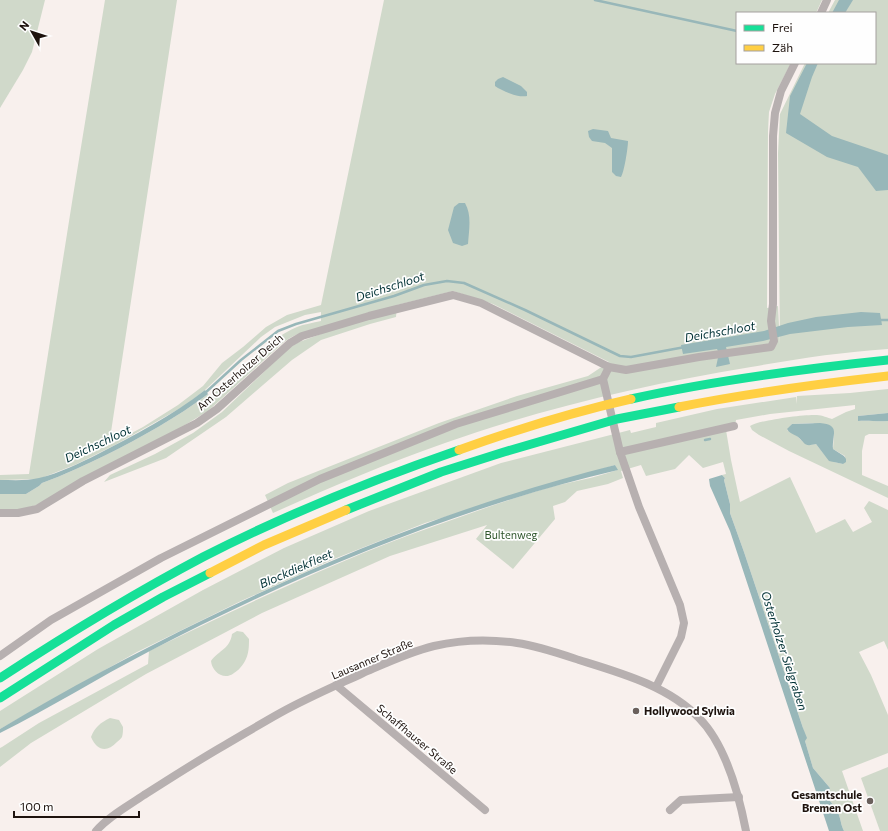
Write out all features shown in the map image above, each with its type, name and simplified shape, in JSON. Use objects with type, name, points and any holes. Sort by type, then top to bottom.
[{"type":"highway","points":[[0,678],[56,641],[156,582],[260,529],[318,503],[439,456],[502,435],[608,404],[780,372],[888,360]]},
{"type":"highway","points":[[0,698],[114,624],[264,545],[441,472],[612,420],[708,401],[818,384],[888,376]]},
{"type":"street","points":[[822,12],[828,0]]},
{"type":"street","name":"Am Osterholzer Deich","points":[[0,513],[18,513],[37,509],[83,481],[198,423],[217,409],[290,343],[302,336],[369,316],[453,296],[481,303],[609,366],[626,370],[771,347],[774,342],[772,321],[774,121],[781,91],[794,64]]},
{"type":"street","points":[[609,366],[603,379],[620,452],[641,514],[680,605],[684,623],[681,637],[656,687]]},
{"type":"street","points":[[0,656],[51,620],[161,558],[320,479],[456,424],[603,379]]},
{"type":"street","points":[[620,452],[734,426]]},
{"type":"street","name":"Lausanner Straße","points":[[96,831],[120,811],[205,756],[281,712],[336,685],[403,656],[435,646],[467,642],[494,641],[518,643],[544,649],[613,671],[656,687],[687,707],[700,718],[720,748],[739,797],[746,831]]},
{"type":"street","name":"Schaffhauser Straße","points":[[336,685],[485,810]]},
{"type":"street","points":[[670,810],[680,800],[739,797]]},
{"type":"green space","points":[[0,0],[45,0],[32,52],[0,108]]},
{"type":"green space","points":[[105,0],[177,0],[109,445],[143,427],[178,405],[203,386],[222,363],[266,327],[287,315],[321,305],[384,0],[822,0],[816,12],[736,12],[736,64],[790,64],[775,94],[769,112],[768,131],[767,308],[778,306],[780,345],[778,153],[780,114],[805,64],[876,64],[876,12],[829,12],[835,0],[888,0],[888,349],[819,356],[712,374],[635,389],[558,408],[482,430],[423,451],[358,476],[273,513],[265,495],[288,483],[439,423],[517,396],[588,376],[609,362],[493,304],[453,291],[397,305],[396,317],[321,340],[292,360],[226,417],[166,458],[104,482],[110,475],[155,454],[193,433],[222,412],[289,348],[299,342],[321,334],[301,333],[294,336],[284,342],[208,411],[185,425],[42,503],[21,509],[0,509],[0,494],[26,494],[42,483],[106,455],[133,441],[171,419],[208,394],[210,397],[274,340],[300,326],[321,321],[321,312],[305,315],[275,327],[261,337],[205,390],[186,405],[115,445],[77,464],[39,479],[0,480],[0,475],[29,474]]},
{"type":"green space","name":"Bultenweg","points":[[888,389],[888,413],[858,416],[858,421],[888,421],[888,434],[869,434],[865,436],[862,451],[862,475],[888,486],[888,498],[789,451],[759,435],[752,430],[750,426],[772,420],[803,415],[819,415],[832,419],[855,409],[855,405],[770,414],[736,420],[735,427],[726,430],[740,502],[790,477],[816,533],[845,519],[853,532],[872,522],[864,508],[869,501],[888,510],[888,650],[884,641],[859,652],[871,675],[888,715],[888,753],[842,771],[863,831],[844,831],[838,812],[827,797],[830,788],[813,768],[805,741],[803,728],[730,513],[730,504],[724,480],[725,478],[722,475],[726,474],[723,462],[703,468],[689,455],[675,469],[646,476],[641,465],[621,471],[623,478],[608,484],[577,491],[565,502],[553,506],[555,519],[513,569],[476,539],[487,525],[390,556],[262,613],[146,674],[31,743],[0,767],[0,748],[39,723],[148,664],[149,651],[322,570],[393,541],[473,512],[547,488],[617,470],[615,465],[425,523],[334,559],[241,601],[137,652],[0,729],[0,711],[98,649],[203,590],[284,548],[369,511],[501,463],[630,430],[631,433],[656,427],[656,423],[717,409],[796,397],[796,404],[797,396]],"holes":[[[813,423],[834,434],[833,449],[845,456],[843,464],[834,462],[824,454],[816,444],[806,444],[787,430],[792,424]]]},
{"type":"green space","points":[[237,631],[243,632],[249,639],[247,656],[237,671],[230,675],[223,676],[216,672],[211,661],[227,646],[232,634]]},
{"type":"green space","points":[[110,718],[119,720],[123,727],[122,736],[110,748],[102,749],[93,742],[91,737],[98,726]]},
{"type":"green space","points":[[888,767],[888,831],[880,831],[861,778]]},
{"type":"water","points":[[839,0],[853,0],[846,12],[833,12]]},
{"type":"water","points":[[806,64],[818,64],[800,114],[832,136],[888,155],[888,190],[876,191],[858,167],[827,157],[786,133],[790,96]]},
{"type":"water","points":[[503,77],[521,86],[527,92],[527,96],[511,94],[495,86],[495,82]]},
{"type":"water","points":[[593,129],[608,131],[611,138],[628,141],[626,160],[621,177],[616,176],[612,172],[612,148],[605,143],[592,141],[589,137],[588,131]]},
{"type":"water","points":[[459,203],[465,203],[469,212],[468,244],[462,246],[453,243],[448,230],[454,207]]},
{"type":"water","points":[[861,312],[880,313],[882,325],[848,327],[790,334],[763,341],[726,347],[730,364],[716,367],[719,353],[717,349],[683,354],[681,345],[764,331],[788,323],[816,317]]},
{"type":"water","points":[[205,390],[208,394],[184,411],[146,434],[106,455],[42,483],[26,494],[0,494],[0,480],[34,479],[70,468],[153,424],[180,408]]},
{"type":"water","points":[[888,413],[888,421],[858,421],[858,416]]},
{"type":"water","points":[[792,424],[827,424],[833,428],[833,449],[846,459],[846,462],[843,464],[829,461],[816,444],[806,444],[787,429]]},
{"type":"water","points":[[615,465],[618,470],[557,486],[437,524],[378,546],[261,596],[148,652],[0,733],[0,729],[127,658],[255,595],[355,551],[457,512],[561,479]]},
{"type":"water","points":[[722,475],[725,478],[724,480],[730,504],[730,513],[807,738],[805,741],[813,768],[830,788],[827,797],[838,812],[844,831],[829,831],[730,531],[710,486],[709,479]]},
{"type":"waterway","points":[[595,0],[736,31]]},
{"type":"waterway","name":"Deichschloot","points":[[205,393],[241,360],[278,331],[296,324],[394,296],[424,285],[447,281],[464,283],[525,310],[620,356],[631,357],[685,347]]},
{"type":"waterway","name":"Deichschloot","points":[[879,320],[888,320]]},
{"type":"waterway","name":"Osterholzer Sielgraben","points":[[705,440],[710,439]]},
{"type":"traffic: fast","points":[[631,399],[695,386],[759,376],[888,360]]},
{"type":"traffic: fast","points":[[346,510],[441,472],[504,452],[617,419],[679,407]]},
{"type":"traffic: fast","points":[[0,678],[125,600],[203,557],[265,527],[329,499],[394,473],[459,450]]},
{"type":"traffic: fast","points":[[0,698],[114,625],[163,597],[210,573]]},
{"type":"traffic: slow","points":[[679,407],[783,389],[888,376]]},
{"type":"traffic: slow","points":[[459,450],[544,422],[631,399]]},
{"type":"traffic: slow","points":[[210,573],[264,545],[346,510]]},
{"type":"place","name":"Hollywood Sylwia","points":[[636,711]]},
{"type":"place","name":"Gesamtschule Bremen Ost","points":[[870,801]]},
{"type":"water label","name":"Blockdiekfleet","points":[[296,569]]}]
